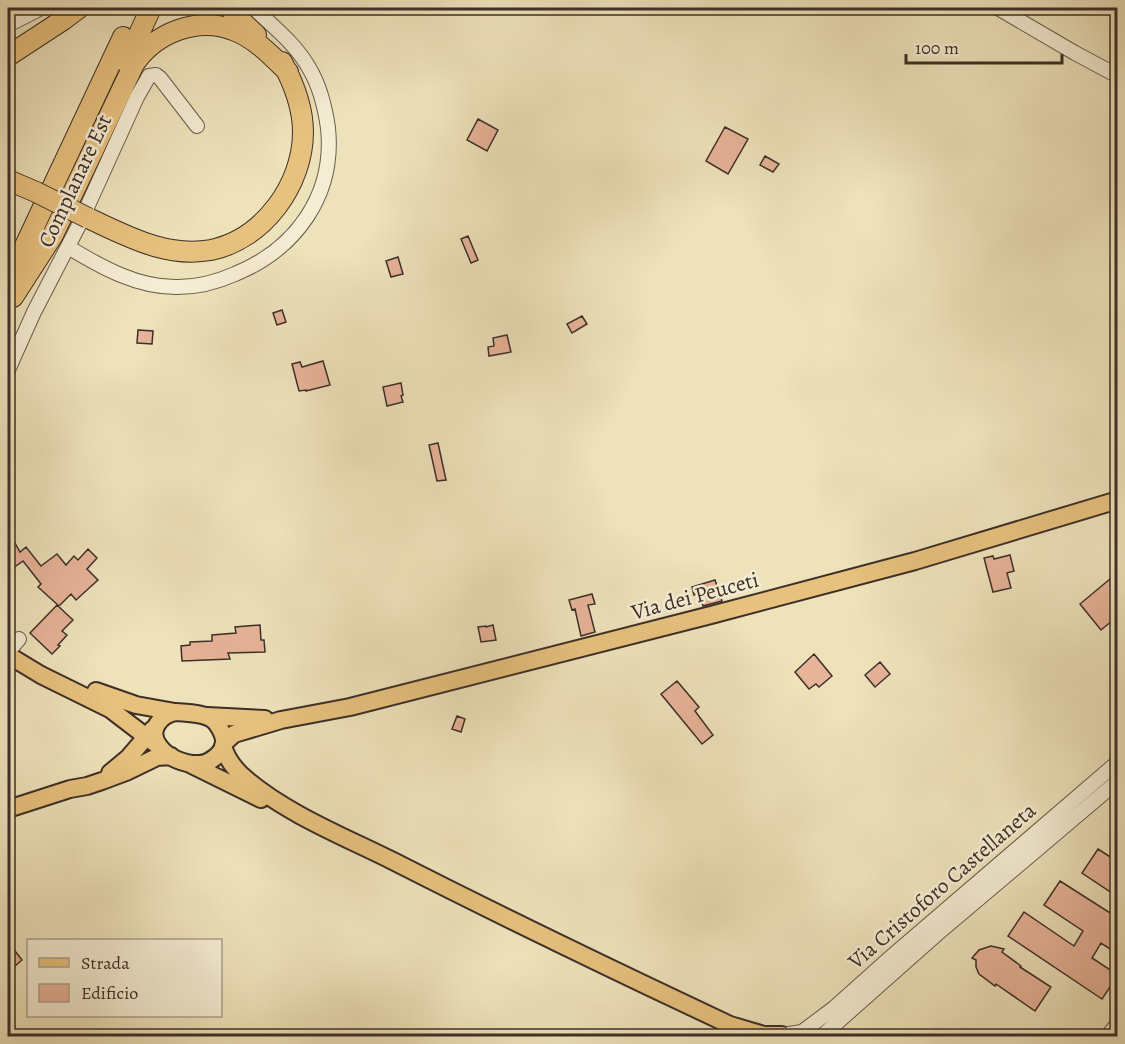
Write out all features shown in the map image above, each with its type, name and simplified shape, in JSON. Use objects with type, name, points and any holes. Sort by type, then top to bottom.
[{"type":"highway","points":[[8,56],[79,8]]},
{"type":"highway","points":[[9,296],[137,8]]},
{"type":"highway","points":[[9,296],[152,8]]},
{"type":"highway","points":[[8,180],[148,245],[176,250],[210,250],[233,242],[258,226],[274,210],[286,193],[295,173],[303,132],[302,119],[298,99],[288,72],[277,54],[230,8]]},
{"type":"highway","points":[[9,296],[53,236],[134,64],[155,41],[185,28],[210,26],[232,29],[258,44],[288,72]]},
{"type":"main road","name":"Via dei Peuceti","points":[[224,745],[234,734],[281,720],[350,707],[700,618],[915,561],[1118,500]]},
{"type":"main road","points":[[10,655],[107,696],[136,705],[207,716],[218,726],[226,757],[231,764],[245,778],[307,819]]},
{"type":"main road","points":[[10,655],[41,675],[110,708],[153,736],[165,753],[179,759],[192,764],[206,763],[213,759],[224,745]]},
{"type":"main road","points":[[8,809],[70,789],[112,772],[153,736],[164,716],[176,712]]},
{"type":"main road","name":"Via dei Peuceti","points":[[207,716],[281,720]]},
{"type":"main road","points":[[70,789],[102,782],[157,757],[179,759],[730,1025],[764,1035],[787,1036]]},
{"type":"main road","points":[[730,1025],[744,1036]]},
{"type":"street","points":[[8,25],[41,8]]},
{"type":"street","points":[[68,247],[102,267],[155,285],[177,288],[200,286],[221,280],[261,262],[289,239],[300,226],[321,192],[326,174],[329,138],[327,116],[321,93],[304,60],[288,39],[254,8]]},
{"type":"street","points":[[999,8],[1118,76]]},
{"type":"street","name":"Complanare Est","points":[[8,370],[149,76],[160,78],[197,126]]},
{"type":"street","points":[[10,655],[19,639]]},
{"type":"street","name":"Via Cristoforo Castellaneta","points":[[787,1036],[802,1032],[834,1008],[1118,762]]},
{"type":"street","name":"Via Cristoforo Castellaneta","points":[[822,1036],[1118,781]]},
{"type":"street","points":[[1108,1036],[1118,1023]]},
{"type":"building","points":[[478,119],[498,130],[487,151],[467,140]]},
{"type":"building","points":[[725,127],[748,139],[728,174],[706,161]]},
{"type":"building","points":[[765,156],[779,164],[773,172],[760,165]]},
{"type":"building","points":[[468,236],[478,260],[471,263],[461,239]]},
{"type":"building","points":[[398,257],[403,274],[391,277],[386,261]]},
{"type":"building","points":[[282,310],[286,322],[277,325],[273,313]]},
{"type":"building","points":[[582,316],[587,324],[572,333],[567,324]]},
{"type":"building","points":[[138,330],[153,331],[152,344],[137,343]]},
{"type":"building","points":[[507,335],[511,352],[489,356],[488,347],[494,346],[493,338]]},
{"type":"building","points":[[323,361],[330,385],[299,391],[292,364],[300,362],[302,367]]},
{"type":"building","points":[[401,383],[403,402],[387,406],[383,387]]},
{"type":"building","points":[[438,443],[446,480],[437,481],[429,445]]},
{"type":"building","points":[[8,530],[20,552],[26,547],[41,566],[57,554],[66,565],[74,556],[78,560],[88,549],[97,558],[87,569],[98,580],[76,600],[71,594],[59,606],[38,587],[41,584],[23,561],[13,568],[8,562]]},
{"type":"building","points":[[1010,555],[1014,571],[1007,573],[1011,588],[993,592],[984,558],[993,556],[994,559]]},
{"type":"building","points":[[1110,579],[1118,589],[1118,616],[1101,630],[1080,604]]},
{"type":"building","points":[[715,580],[722,601],[703,606],[699,593],[694,595],[692,587]]},
{"type":"building","points":[[592,594],[595,604],[588,605],[595,632],[581,636],[575,609],[572,610],[569,600]]},
{"type":"building","points":[[57,605],[73,620],[62,631],[67,635],[52,654],[30,633]]},
{"type":"building","points":[[260,625],[265,652],[228,653],[230,659],[182,661],[181,646],[190,645],[190,642],[212,641],[212,635],[236,633],[235,627]]},
{"type":"building","points":[[493,625],[496,640],[481,642],[478,627]]},
{"type":"building","points":[[814,654],[832,676],[819,687],[816,684],[809,689],[795,672]]},
{"type":"building","points":[[880,662],[890,674],[875,687],[865,675]]},
{"type":"building","points":[[677,681],[699,707],[695,711],[713,735],[702,744],[661,694]]},
{"type":"building","points":[[457,716],[465,719],[461,732],[452,729]]},
{"type":"building","points":[[1098,849],[1118,862],[1118,897],[1082,873]]},
{"type":"building","points":[[1060,881],[1118,918],[1118,954],[1101,943],[1092,958],[1118,975],[1102,999],[1008,936],[1024,912],[1074,946],[1083,931],[1044,905]]},
{"type":"building","points":[[8,942],[22,960],[8,972]]},
{"type":"building","points":[[991,946],[1004,949],[1002,952],[1020,967],[1051,987],[1035,1011],[979,974],[976,960],[972,958],[979,950]]}]
